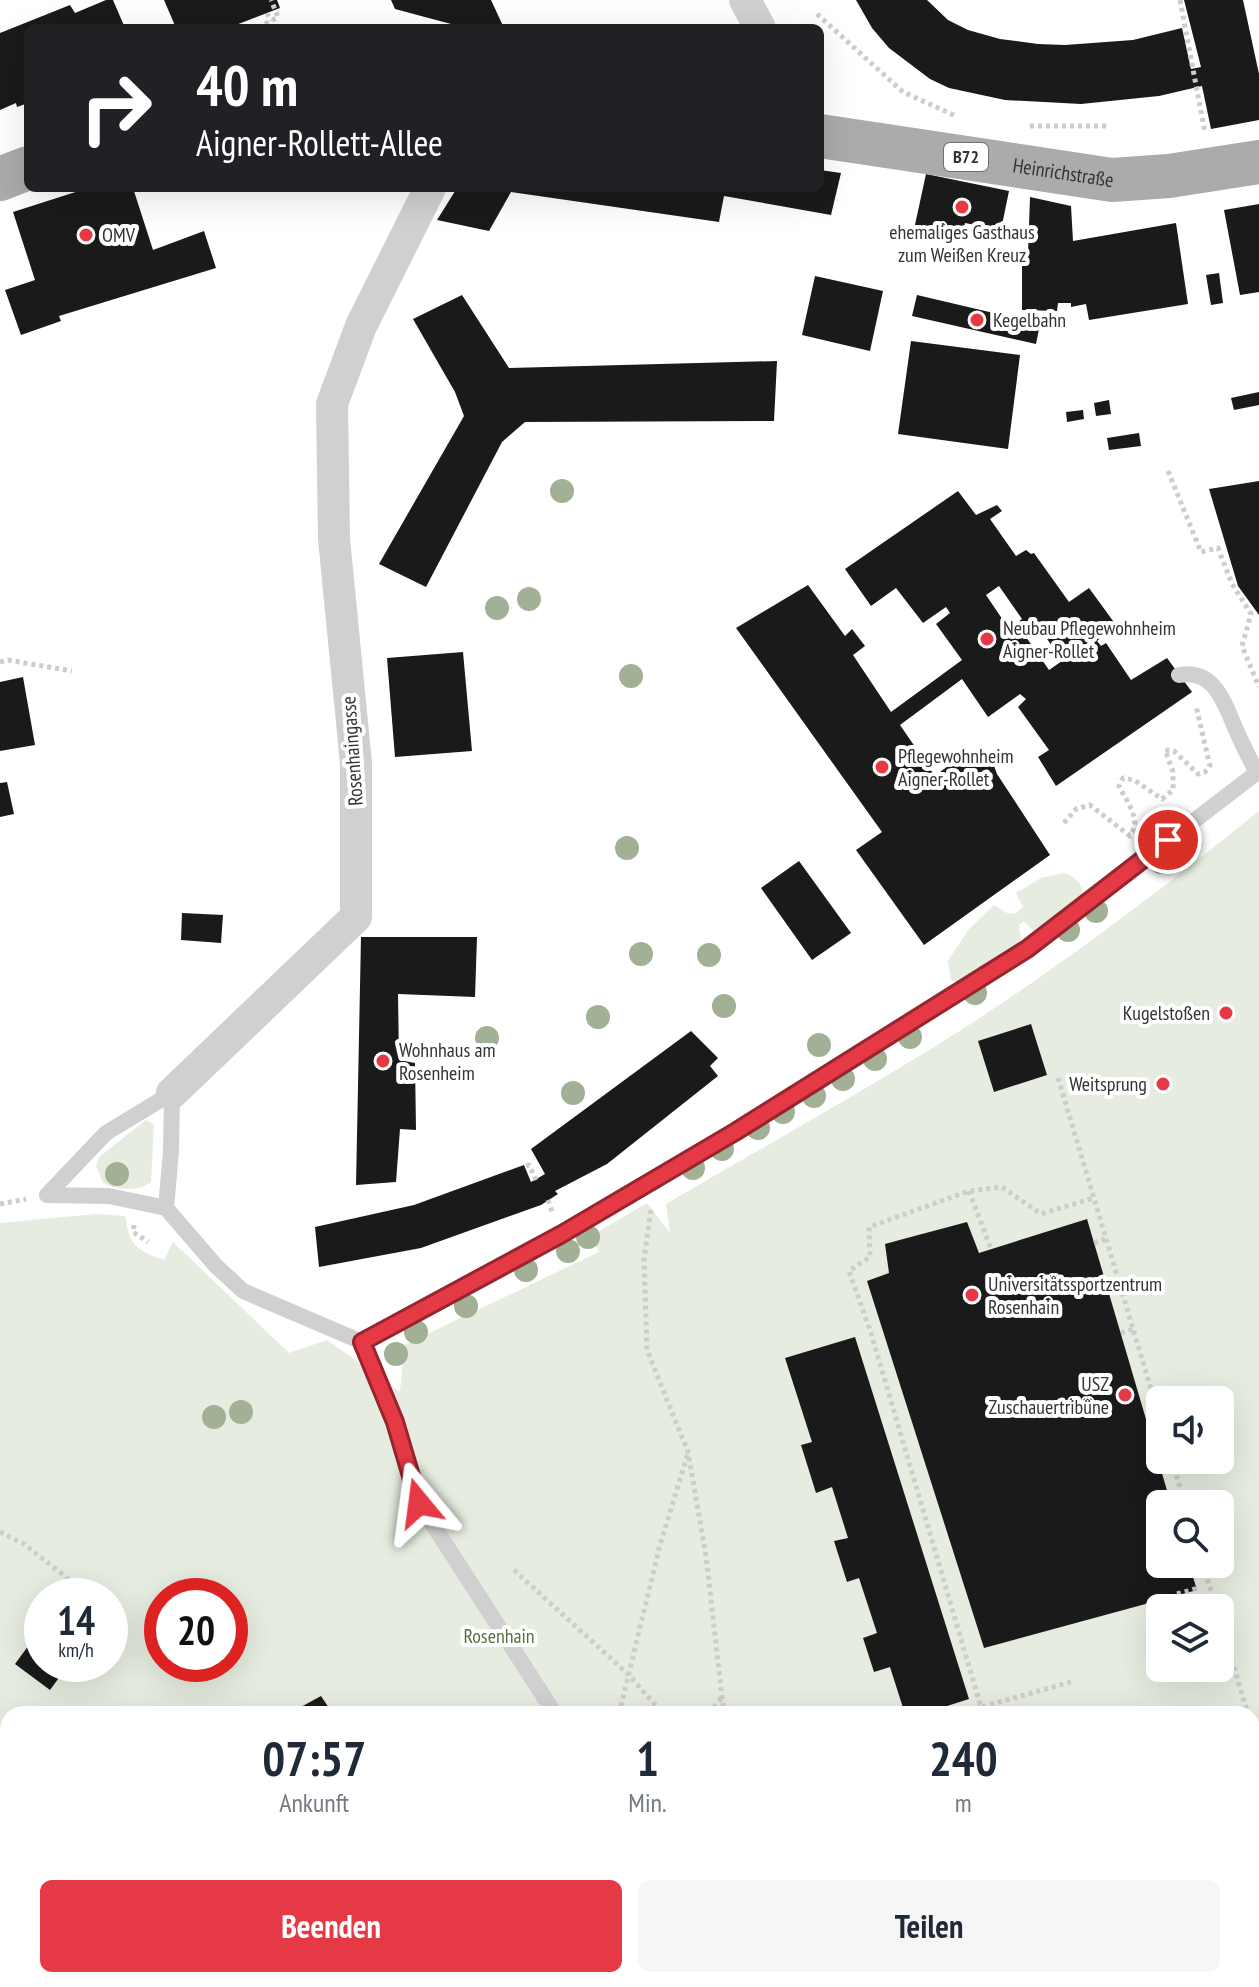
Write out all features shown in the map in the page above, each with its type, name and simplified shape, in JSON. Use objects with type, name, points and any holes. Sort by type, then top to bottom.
[{"type":"main road","name":"Heinrichstraße","points":[[824,137],[1112,180],[1176,175],[1259,162]]},
{"type":"main road","points":[[0,179],[24,170]]},
{"type":"street","points":[[745,0],[758,24]]},
{"type":"street","name":"Rosenhaingasse","points":[[172,1093],[356,917],[356,763],[334,539],[332,404],[361,326],[428,192]]},
{"type":"lane","points":[[362,1342],[562,1234],[735,1132],[1027,949],[1258,772],[1223,696],[1208,680],[1186,674]]},
{"type":"lane","name":"Rosenhaingasse","points":[[166,1208],[109,1196],[47,1195],[106,1133],[172,1093]]},
{"type":"lane","points":[[172,1093],[166,1208],[216,1266],[243,1291],[362,1342],[395,1422],[419,1503],[550,1706]]},
{"type":"path","points":[[265,24],[278,17],[271,0]]},
{"type":"path","points":[[1180,0],[1206,136]]},
{"type":"path","points":[[267,13],[271,21]]},
{"type":"path","points":[[817,14],[903,92],[959,117]]},
{"type":"path","points":[[1019,125],[1109,126]]},
{"type":"path","points":[[1168,471],[1201,552],[1218,548],[1232,584],[1251,614],[1242,646],[1259,687]]},
{"type":"path","points":[[0,662],[8,660],[72,671]]},
{"type":"path","points":[[1064,823],[1076,809],[1090,805],[1130,836],[1136,828],[1136,820],[1119,786],[1123,778],[1134,780],[1162,799],[1173,790],[1173,772],[1165,750],[1174,751],[1198,774],[1210,766],[1186,674]]},
{"type":"path","points":[[1058,1078],[1150,1386]]},
{"type":"path","points":[[981,1706],[871,1333],[849,1271],[870,1257],[869,1227],[969,1191],[1002,1187],[1041,1214],[1094,1198]]},
{"type":"path","points":[[969,1191],[991,1249]]},
{"type":"path","points":[[653,1196],[644,1258],[647,1350],[688,1452],[706,1556],[723,1706]]},
{"type":"path","points":[[548,1200],[553,1214]]},
{"type":"path","points":[[134,1225],[133,1232],[148,1242]]},
{"type":"path","points":[[1094,1243],[1106,1239]]},
{"type":"path","points":[[1121,1333],[1133,1329]]},
{"type":"path","points":[[621,1706],[660,1545],[688,1452]]},
{"type":"path","points":[[0,1532],[24,1544],[67,1578]]},
{"type":"path","points":[[514,1570],[629,1675],[656,1706]]},
{"type":"path","points":[[1180,1594],[1195,1589],[1196,1594]]},
{"type":"path","points":[[1234,1668],[1246,1706]]},
{"type":"path","points":[[985,1706],[1071,1682]]},
{"type":"path","points":[[715,1706],[722,1697]]},
{"type":"green space","name":"Rosenhain","points":[[1259,811],[1259,1706],[0,1706],[0,1223],[96,1214],[125,1216],[129,1234],[136,1246],[164,1260],[173,1242],[289,1353],[327,1340],[400,1392],[404,1345],[599,1252],[591,1236],[647,1203],[670,1233],[666,1204],[934,1047],[1100,934]]},
{"type":"green space","points":[[1064,873],[1078,882],[1083,891],[1081,897],[1034,931],[1024,921],[1019,925],[1021,939],[1018,944],[959,982],[951,981],[948,961],[968,930],[994,905],[1015,914],[1023,907],[1016,893],[1041,878]]},
{"type":"green space","points":[[146,1120],[154,1125],[151,1182],[127,1189],[103,1183],[96,1166],[99,1157]]},
{"type":"building","points":[[113,0],[123,24],[24,24],[24,104],[17,107],[16,103],[0,110],[0,33],[70,5],[75,13]]},
{"type":"building","points":[[164,0],[277,0],[280,8],[238,24],[174,24]]},
{"type":"building","points":[[391,0],[491,0],[502,24],[451,24],[395,9]]},
{"type":"building","points":[[856,0],[927,0],[948,20],[968,30],[1000,39],[1038,44],[1133,40],[1182,28],[1191,69],[1201,67],[1184,0],[1243,0],[1259,74],[1259,120],[1211,129],[1202,86],[1159,96],[1081,104],[1005,100],[949,88],[930,79],[889,48],[872,28]]},
{"type":"building","points":[[824,171],[841,173],[831,215],[724,196],[719,222],[511,192],[824,192]]},
{"type":"building","name":"ehemaliges Gasthaus zum Weißen Kreuz","points":[[926,174],[1009,191],[1001,230],[965,223],[962,238],[953,236],[951,242],[913,234]]},
{"type":"building","points":[[76,192],[134,192],[153,250],[204,231],[216,268],[59,316],[61,321],[21,335],[5,290],[35,280],[13,212]]},
{"type":"building","points":[[454,192],[511,192],[489,231],[437,220]]},
{"type":"building","points":[[1030,197],[1071,206],[1073,241],[1176,223],[1188,304],[1089,320],[1086,304],[1071,307],[1071,303],[1058,303],[1057,311],[1022,310],[1022,254],[1028,254]]},
{"type":"building","points":[[1259,204],[1259,292],[1240,295],[1224,210]]},
{"type":"building","points":[[1219,273],[1223,303],[1211,305],[1206,275]]},
{"type":"building","points":[[815,276],[883,291],[870,351],[802,335]]},
{"type":"building","points":[[462,295],[509,368],[777,361],[774,421],[525,422],[502,442],[426,587],[379,564],[464,416],[455,392],[413,319]]},
{"type":"building","name":"Kegelbahn","points":[[917,295],[1040,324],[1036,344],[912,316]]},
{"type":"building","points":[[911,341],[1020,355],[1008,449],[898,434]]},
{"type":"building","points":[[1259,392],[1259,405],[1234,410],[1231,398]]},
{"type":"building","points":[[1109,400],[1111,414],[1096,416],[1094,403]]},
{"type":"building","points":[[1083,410],[1084,419],[1067,422],[1066,412]]},
{"type":"building","points":[[1139,433],[1141,446],[1109,450],[1107,438]]},
{"type":"building","points":[[1259,481],[1259,615],[1238,586],[1209,489]]},
{"type":"building","points":[[958,491],[976,515],[997,505],[1002,511],[990,519],[1016,556],[1026,550],[1034,553],[1069,602],[1089,588],[1116,625],[1097,641],[1101,646],[1106,643],[1131,680],[1167,658],[1192,692],[1056,786],[1038,757],[1049,750],[1018,707],[1026,699],[1020,694],[988,717],[962,679],[900,725],[935,776],[961,756],[975,750],[992,760],[997,774],[1050,855],[924,945],[856,850],[882,832],[736,628],[808,585],[845,636],[852,629],[865,646],[853,655],[891,712],[962,660],[936,624],[950,613],[946,607],[923,623],[896,588],[871,606],[845,569]],"holes":[[[999,586],[1022,619],[1009,629],[986,595]],[[1039,627],[1062,661],[1049,670],[1026,637]]]},
{"type":"building","points":[[463,652],[472,751],[395,757],[387,658]]},
{"type":"building","points":[[23,677],[35,745],[0,751],[0,682]]},
{"type":"building","points":[[7,782],[14,814],[0,817],[0,783]]},
{"type":"building","points":[[799,861],[851,933],[812,960],[761,888]]},
{"type":"building","points":[[182,913],[223,915],[221,943],[181,940]]},
{"type":"building","name":"Wohnhaus am Rosenheim","points":[[361,937],[477,937],[475,997],[398,994],[399,1060],[415,1063],[416,1130],[400,1129],[396,1182],[356,1185]]},
{"type":"building","points":[[1031,1024],[1047,1075],[994,1092],[978,1041]]},
{"type":"building","points":[[691,1031],[718,1058],[710,1066],[718,1076],[607,1164],[555,1191],[558,1194],[541,1205],[421,1248],[319,1267],[315,1227],[414,1205],[524,1165],[531,1182],[545,1174],[531,1149]]},
{"type":"building","name":"Universitätssportzentrum Rosenhain","points":[[1087,1219],[1146,1419],[1146,1474],[1162,1474],[1167,1490],[1146,1490],[1146,1578],[1193,1578],[1197,1590],[1182,1594],[1146,1594],[1146,1604],[984,1648],[867,1281],[889,1273],[885,1244],[967,1222],[979,1253]]},
{"type":"building","points":[[855,1337],[969,1699],[947,1706],[902,1706],[890,1667],[874,1672],[863,1638],[877,1633],[859,1578],[847,1582],[834,1541],[848,1538],[832,1487],[816,1493],[801,1445],[812,1442],[785,1358]]},
{"type":"building","points":[[24,1652],[24,1671],[15,1664]]},
{"type":"building","points":[[39,1682],[56,1682],[50,1690]]},
{"type":"building","points":[[321,1696],[328,1706],[303,1706]]},
{"type":"place","name":"ehemaliges Gasthaus zum Weißen Kreuz","points":[[962,207]]},
{"type":"place","name":"OMV","points":[[86,235]]},
{"type":"place","name":"Kegelbahn","points":[[977,320]]},
{"type":"place","name":"Neubau Pflegewohnheim Aigner-Rollet","points":[[987,639]]},
{"type":"place","name":"Pflegewohnheim Aigner-Rollet","points":[[882,767]]},
{"type":"place","name":"Kugelstoßen","points":[[1226,1013]]},
{"type":"place","name":"Wohnhaus am Rosenheim","points":[[383,1061]]},
{"type":"place","name":"Weitsprung","points":[[1163,1084]]},
{"type":"place","name":"Universitätssportzentrum Rosenhain","points":[[972,1295]]},
{"type":"place","name":"USZ Zuschauertribüne","points":[[1125,1395]]},
{"type":"route","points":[[419,1503],[395,1422],[362,1342],[562,1234],[903,1028],[1027,949],[1168,840]]}]
